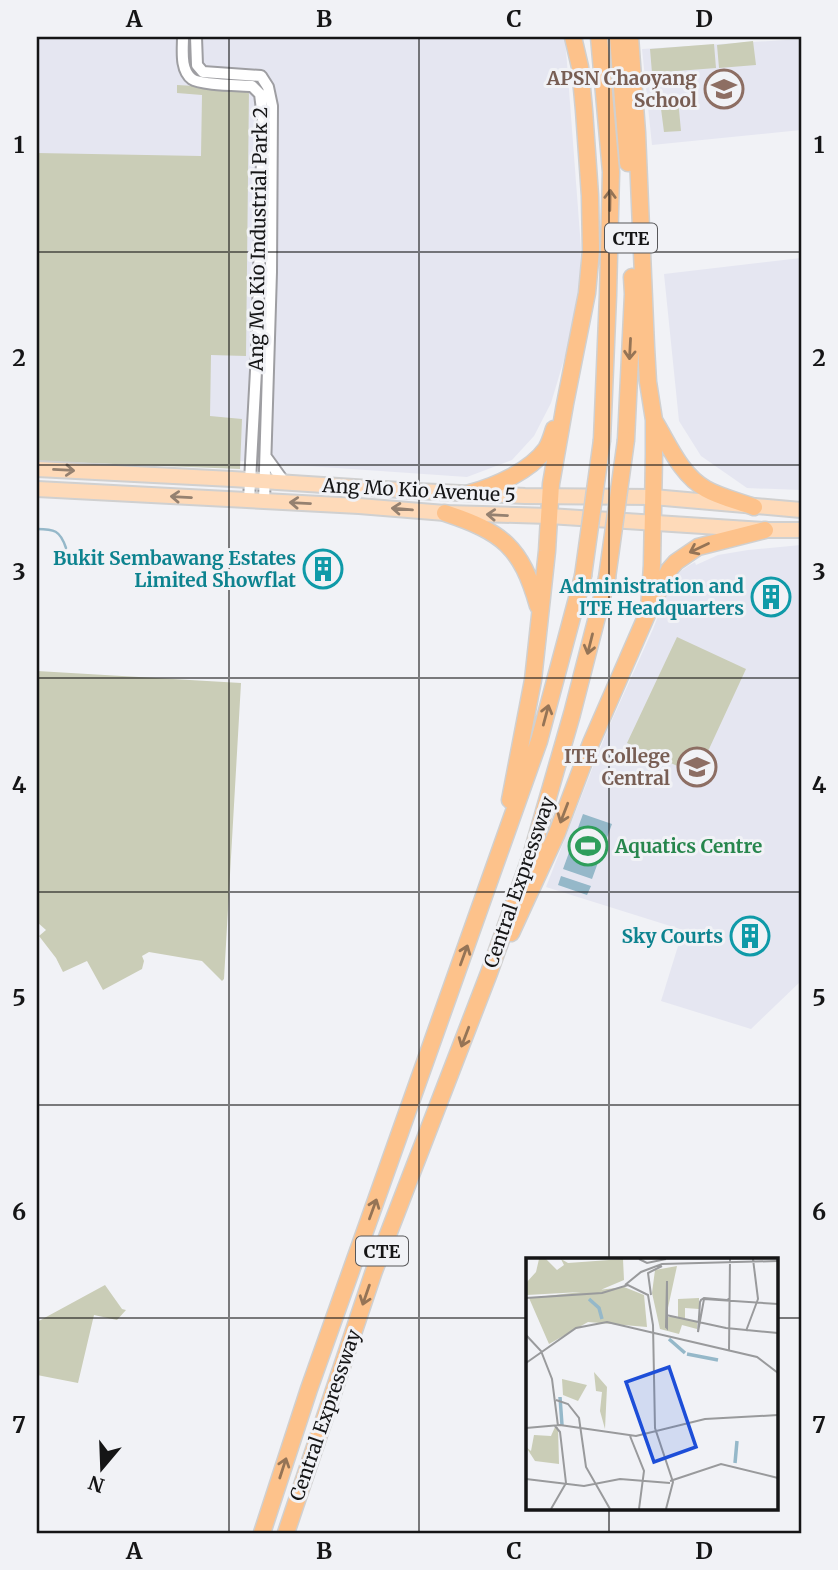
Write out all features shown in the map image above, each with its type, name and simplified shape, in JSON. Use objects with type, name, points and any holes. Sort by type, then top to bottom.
[{"type":"highway","points":[[573,37],[580,67]]},
{"type":"highway","points":[[502,850],[502,835],[533,680],[551,496],[565,404],[587,293],[591,250],[590,196],[580,37]]},
{"type":"highway","name":"Central Expressway","points":[[262,1533],[309,1389],[539,741],[583,576],[602,440],[608,295],[611,172],[599,37]]},
{"type":"highway","name":"Central Expressway","points":[[286,1533],[374,1271],[489,973],[532,853],[607,578],[625,440],[633,294],[629,171],[618,37]]},
{"type":"highway","points":[[630,37],[638,147],[648,382],[654,420],[649,610]]},
{"type":"highway","points":[[470,493],[496,485],[531,464],[546,448],[565,404]]},
{"type":"highway","points":[[654,420],[687,474],[695,481],[706,489],[754,507]]},
{"type":"highway","points":[[444,513],[490,531],[514,552],[531,584],[540,616]]},
{"type":"highway","points":[[489,973],[523,910],[557,833],[591,743],[669,570],[698,547],[765,530]]},
{"type":"main road","name":"Ang Mo Kio Avenue 5","points":[[37,469],[416,491],[653,498],[801,510]]},
{"type":"main road","name":"Ang Mo Kio Avenue 5","points":[[37,489],[444,513],[801,530]]},
{"type":"street","name":"Ang Mo Kio Industrial Park 2","points":[[183,37],[183,60],[192,79],[201,83],[252,86],[260,94],[263,118],[249,480],[257,501]]},
{"type":"street","name":"Ang Mo Kio Industrial Park 2","points":[[196,37],[197,65],[203,72],[261,76],[268,87],[272,106],[266,457],[265,481],[257,501]]},
{"type":"street","points":[[266,457],[284,482]]},
{"type":"street","points":[[230,499],[232,479]]},
{"type":"shaded area","points":[[37,37],[565,37],[581,248],[579,292],[569,343],[551,403],[534,436],[512,460],[467,477],[37,447]]},
{"type":"shaded area","name":"APSN Chaoyang School","points":[[801,39],[801,130],[652,145],[642,49]]},
{"type":"shaded area","points":[[801,258],[801,490],[747,488],[701,456],[679,421],[664,274]]},
{"type":"shaded area","name":"ITE College Central","points":[[801,545],[801,981],[751,1029],[661,1001],[683,930],[546,887],[607,731],[671,583],[688,566],[718,555]]},
{"type":"green space","points":[[753,41],[756,65],[719,68],[717,45]]},
{"type":"green space","points":[[714,44],[716,68],[652,73],[650,49]]},
{"type":"green space","points":[[177,85],[249,89],[246,356],[211,355],[210,416],[242,419],[240,469],[37,461],[37,153],[201,156],[202,95],[177,93]]},
{"type":"green space","points":[[678,99],[681,131],[664,132],[660,101]]},
{"type":"green space","points":[[677,637],[746,669],[697,775],[627,743]]},
{"type":"green space","points":[[37,671],[241,683],[222,981],[202,961],[149,952],[142,956],[142,969],[103,990],[87,961],[63,972],[39,936],[46,930],[37,922]]},
{"type":"green space","points":[[105,1285],[122,1309],[126,1310],[117,1320],[94,1315],[78,1383],[37,1375],[37,1322]]},
{"type":"water","name":"Aquatics Centre","points":[[583,814],[612,824],[592,879],[563,869]]},
{"type":"water","points":[[561,876],[591,886],[587,895],[558,885]]},
{"type":"waterway","points":[[37,529],[56,532],[66,548]]},
{"type":"place","name":"APSN Chaoyang School","points":[[724,89]]},
{"type":"place","name":"Bukit Sembawang Estates Limited Showflat","points":[[323,569]]},
{"type":"place","name":"Administration and ITE Headquarters","points":[[771,597]]},
{"type":"place","name":"ITE College Central","points":[[697,767]]},
{"type":"place","name":"Aquatics Centre","points":[[588,846]]},
{"type":"place","name":"Sky Courts","points":[[750,936]]}]
